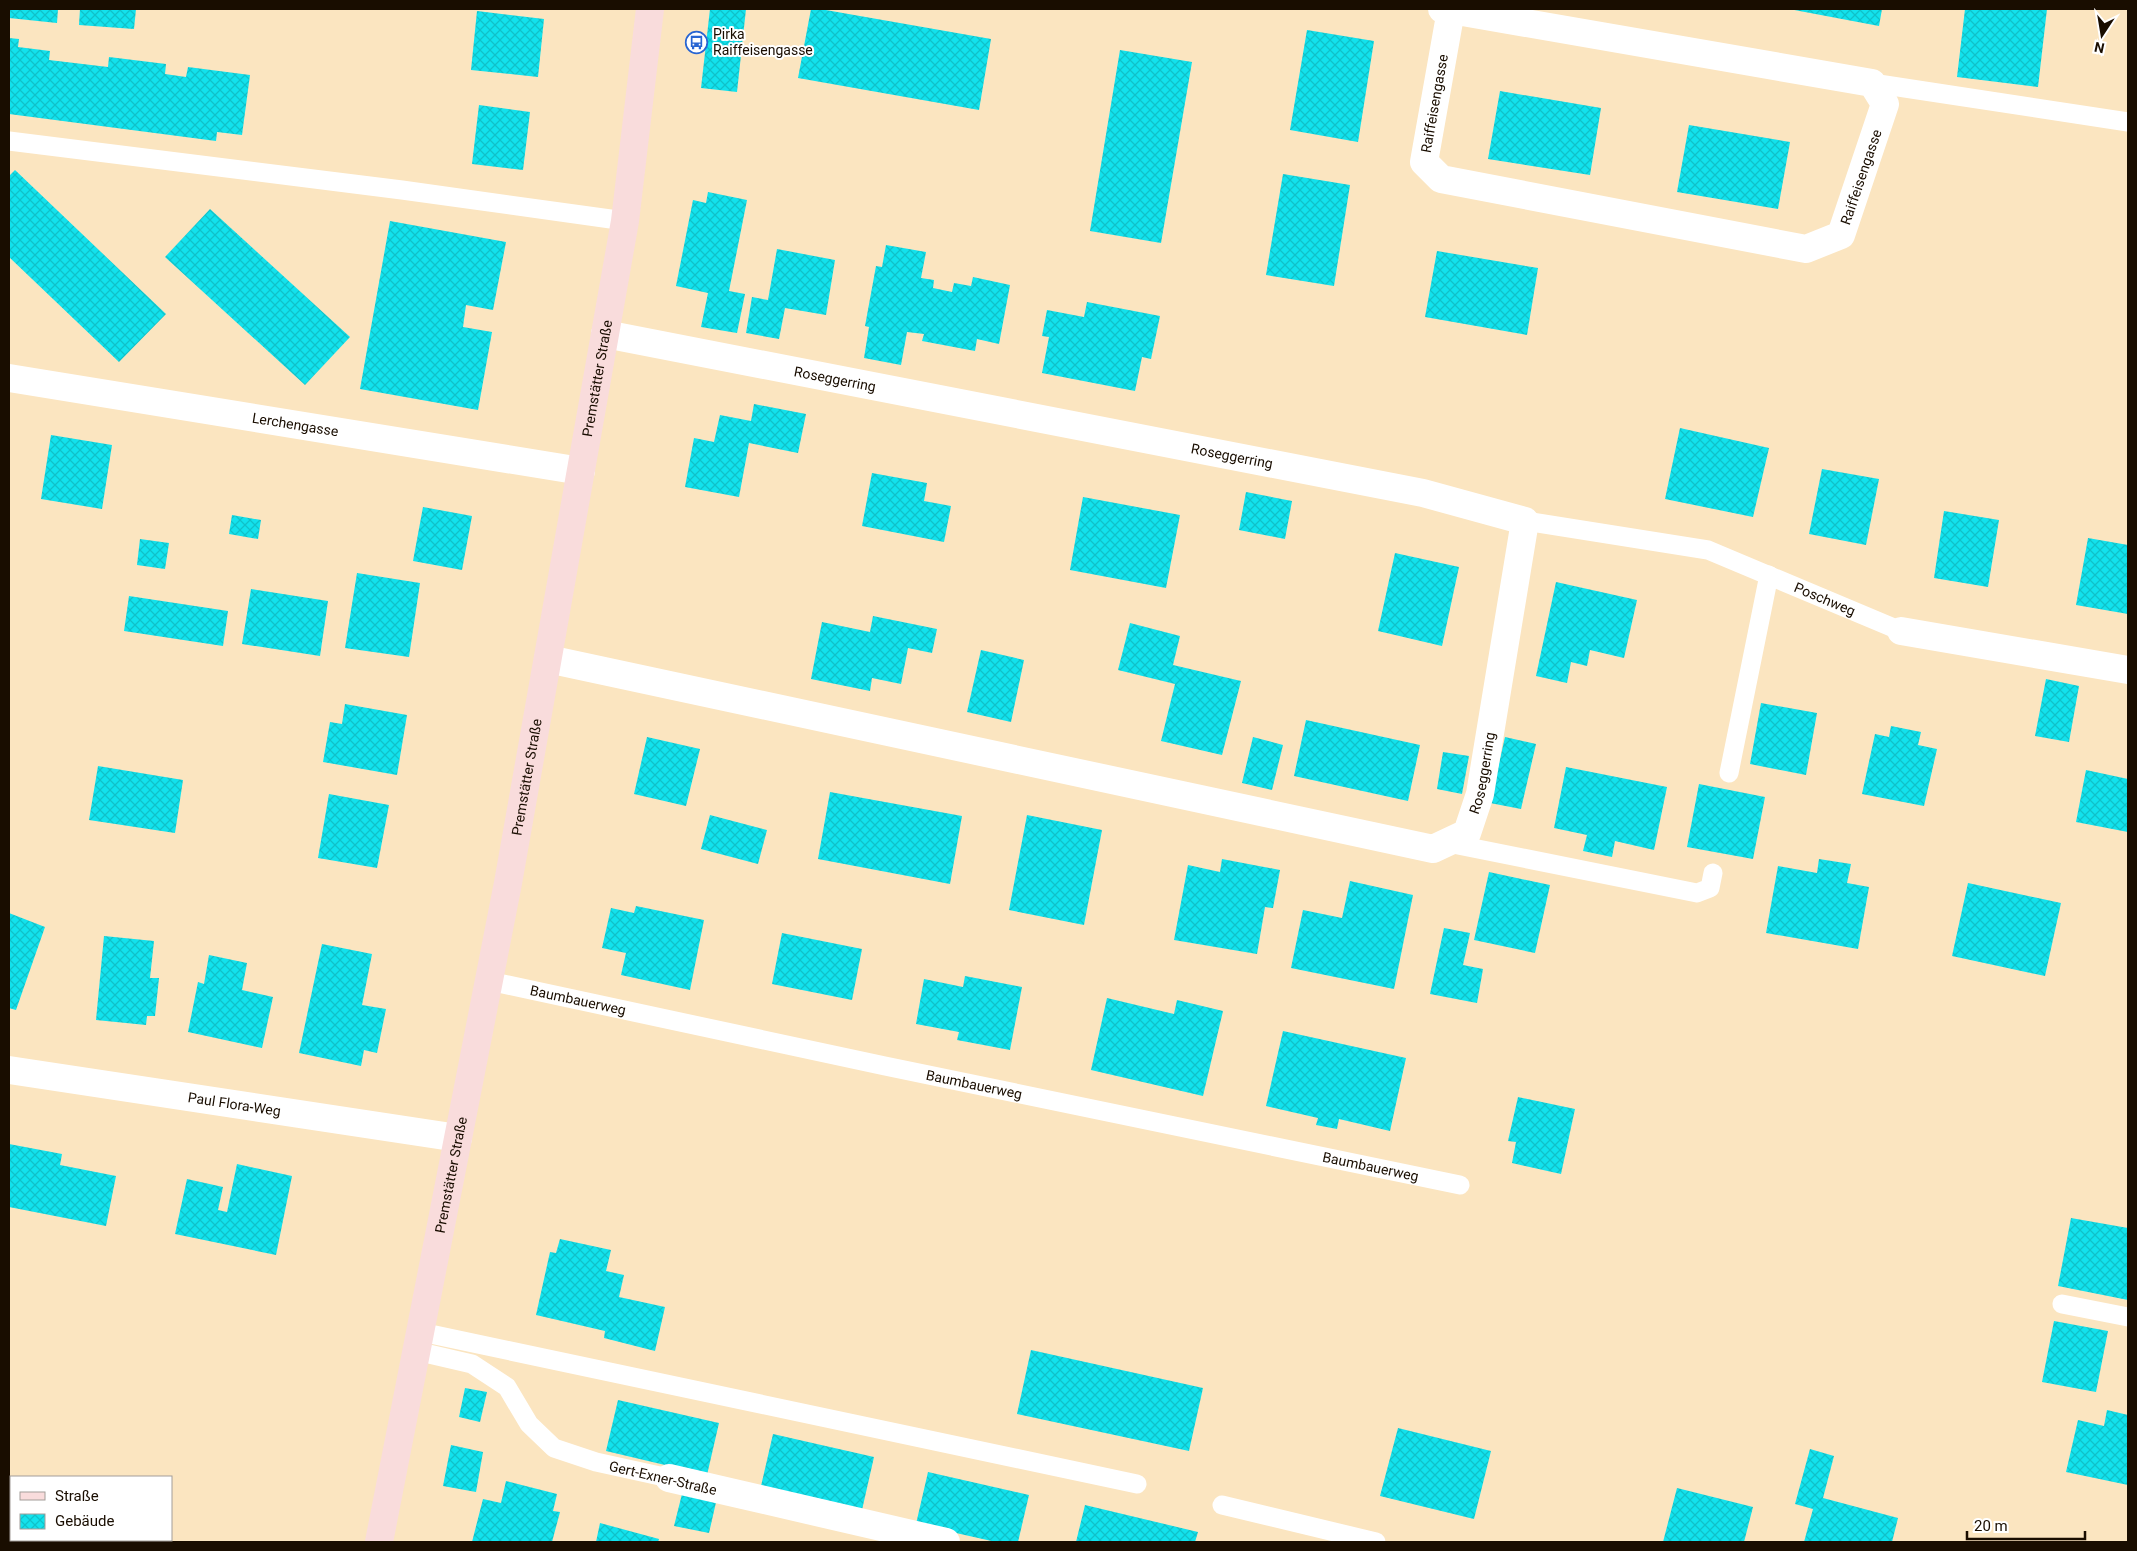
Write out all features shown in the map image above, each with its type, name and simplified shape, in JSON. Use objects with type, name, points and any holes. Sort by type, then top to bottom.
[{"type":"main road","name":"Premstätter Straße","points":[[380,1542],[489,981],[548,659],[625,221],[650,9]]},
{"type":"street","name":"Raiffeisengasse","points":[[1446,10],[1872,83],[1886,104],[1841,235],[1806,249],[1441,179],[1424,162],[1446,10]]},
{"type":"street","name":"Roseggerring","points":[[548,659],[1433,850],[1467,833],[1480,794],[1524,521],[1423,493],[605,334]]},
{"type":"street","name":"Lerchengasse","points":[[9,378],[581,471]]},
{"type":"street","name":"Poschweg","points":[[1900,631],[2128,670]]},
{"type":"street","name":"Paul Flora-Weg","points":[[9,1070],[458,1138]]},
{"type":"street","name":"Gert-Exner-Straße","points":[[668,1478],[946,1542]]},
{"type":"lane","points":[[1872,83],[2128,122]]},
{"type":"lane","points":[[9,141],[402,190],[625,221]]},
{"type":"lane","name":"Poschweg","points":[[1524,521],[1708,550],[1900,631]]},
{"type":"lane","points":[[1729,773],[1769,575]]},
{"type":"lane","name":"Roseggerring","points":[[1448,843],[1697,893],[1710,888],[1713,873]]},
{"type":"lane","name":"Baumbauerweg","points":[[489,981],[886,1066],[1460,1185]]},
{"type":"lane","points":[[2062,1304],[2128,1317]]},
{"type":"lane","points":[[418,1341],[1137,1484]]},
{"type":"lane","name":"Gert-Exner-Straße","points":[[418,1341],[472,1364],[507,1387],[529,1424],[554,1448],[596,1462],[668,1478]]},
{"type":"lane","points":[[1222,1504],[1376,1542]]},
{"type":"building","points":[[9,9],[58,9],[57,23],[9,18]]},
{"type":"building","points":[[80,9],[136,9],[134,29],[79,25]]},
{"type":"building","points":[[710,9],[746,9],[737,92],[701,88]]},
{"type":"building","points":[[811,9],[991,39],[979,110],[798,78]]},
{"type":"building","points":[[1789,9],[1882,9],[1879,26]]},
{"type":"building","points":[[1965,9],[2047,9],[2038,87],[1957,77]]},
{"type":"building","points":[[477,11],[544,19],[538,77],[471,70]]},
{"type":"building","points":[[1307,30],[1374,41],[1358,142],[1290,130]]},
{"type":"building","points":[[9,38],[19,39],[18,47],[50,51],[49,60],[108,67],[109,57],[166,64],[165,74],[186,77],[188,67],[250,75],[242,135],[217,132],[216,141],[9,114]]},
{"type":"building","points":[[1120,50],[1192,62],[1161,243],[1090,231]]},
{"type":"building","points":[[1500,91],[1601,108],[1590,175],[1488,159]]},
{"type":"building","points":[[479,105],[530,112],[523,170],[472,164]]},
{"type":"building","points":[[1689,125],[1790,142],[1778,209],[1677,192]]},
{"type":"building","points":[[15,170],[166,314],[119,362],[9,257],[9,176]]},
{"type":"building","points":[[1283,174],[1350,185],[1334,286],[1266,275]]},
{"type":"building","points":[[708,192],[747,200],[729,291],[745,294],[737,333],[701,327],[708,293],[676,286],[693,200],[706,203]]},
{"type":"building","points":[[210,209],[350,337],[305,385],[165,257]]},
{"type":"building","points":[[390,221],[506,242],[493,310],[466,305],[463,327],[492,332],[478,410],[360,389]]},
{"type":"building","points":[[886,245],[926,252],[921,278],[934,280],[933,288],[952,292],[954,283],[971,286],[973,277],[1010,285],[999,344],[977,339],[975,351],[922,341],[924,334],[907,332],[901,365],[864,358],[869,327],[865,326],[876,266],[882,267]]},
{"type":"building","points":[[777,249],[835,260],[826,315],[785,308],[779,339],[746,333],[752,297],[768,300]]},
{"type":"building","points":[[1437,251],[1538,268],[1527,335],[1425,317]]},
{"type":"building","points":[[1087,302],[1160,316],[1151,359],[1142,357],[1135,391],[1042,373],[1049,337],[1042,336],[1047,310],[1084,317]]},
{"type":"building","points":[[754,404],[806,414],[798,453],[749,443],[739,497],[685,487],[694,438],[714,442],[720,415],[751,421]]},
{"type":"building","points":[[1680,428],[1769,448],[1753,517],[1665,499]]},
{"type":"building","points":[[51,435],[112,445],[102,509],[41,499]]},
{"type":"building","points":[[1822,469],[1879,479],[1866,545],[1809,534]]},
{"type":"building","points":[[872,473],[927,483],[924,501],[951,506],[944,542],[862,526]]},
{"type":"building","points":[[1246,492],[1292,501],[1285,539],[1239,530]]},
{"type":"building","points":[[1083,497],[1180,515],[1166,588],[1070,570]]},
{"type":"building","points":[[423,507],[472,516],[462,570],[413,561]]},
{"type":"building","points":[[1944,511],[1999,520],[1988,587],[1934,578]]},
{"type":"building","points":[[232,515],[261,520],[258,539],[229,534]]},
{"type":"building","points":[[2088,538],[2128,545],[2128,614],[2076,605]]},
{"type":"building","points":[[140,539],[169,543],[165,569],[137,565]]},
{"type":"building","points":[[1395,553],[1459,567],[1442,646],[1378,631]]},
{"type":"building","points":[[357,573],[420,583],[409,657],[345,648]]},
{"type":"building","points":[[1556,582],[1637,600],[1624,658],[1590,650],[1587,666],[1571,662],[1567,683],[1536,676]]},
{"type":"building","points":[[251,589],[328,601],[320,656],[242,644]]},
{"type":"building","points":[[129,596],[228,611],[223,646],[124,631]]},
{"type":"building","points":[[873,616],[937,629],[932,653],[908,648],[901,684],[872,678],[870,691],[811,679],[822,622],[870,632]]},
{"type":"building","points":[[1130,623],[1180,636],[1173,665],[1241,681],[1222,755],[1161,741],[1175,684],[1118,670]]},
{"type":"building","points":[[981,650],[1024,660],[1011,722],[967,712]]},
{"type":"building","points":[[2046,679],[2079,686],[2069,742],[2035,736]]},
{"type":"building","points":[[1761,703],[1817,713],[1806,775],[1750,764]]},
{"type":"building","points":[[345,704],[407,715],[397,775],[323,762],[330,722],[342,724]]},
{"type":"building","points":[[1306,720],[1420,745],[1408,801],[1294,776]]},
{"type":"building","points":[[1891,726],[1921,732],[1918,745],[1937,749],[1924,806],[1862,794],[1875,734],[1889,737]]},
{"type":"building","points":[[647,737],[700,749],[686,806],[634,794]]},
{"type":"building","points":[[1253,737],[1283,745],[1272,790],[1242,783]]},
{"type":"building","points":[[1505,737],[1536,744],[1521,809],[1490,803]]},
{"type":"building","points":[[1443,752],[1469,756],[1462,794],[1437,789]]},
{"type":"building","points":[[98,766],[183,780],[175,833],[89,820]]},
{"type":"building","points":[[1566,767],[1667,787],[1654,850],[1615,841],[1612,857],[1583,851],[1587,835],[1554,828]]},
{"type":"building","points":[[2086,770],[2128,779],[2128,832],[2076,822]]},
{"type":"building","points":[[1699,784],[1765,797],[1753,859],[1687,847]]},
{"type":"building","points":[[830,792],[962,816],[950,884],[818,859]]},
{"type":"building","points":[[329,794],[389,805],[377,868],[318,858]]},
{"type":"building","points":[[710,815],[767,830],[758,864],[701,849]]},
{"type":"building","points":[[1027,815],[1102,830],[1084,925],[1009,910]]},
{"type":"building","points":[[1222,859],[1280,870],[1273,908],[1265,907],[1257,954],[1174,940],[1188,865],[1220,872]]},
{"type":"building","points":[[1819,859],[1851,864],[1847,883],[1869,887],[1858,949],[1766,933],[1778,866],[1817,873]]},
{"type":"building","points":[[1489,872],[1550,885],[1535,953],[1474,940]]},
{"type":"building","points":[[1350,881],[1413,895],[1394,989],[1291,968],[1303,910],[1342,918]]},
{"type":"building","points":[[1968,883],[2061,903],[2045,976],[1952,956]]},
{"type":"building","points":[[636,906],[704,920],[690,990],[621,975],[626,953],[602,948],[611,908],[634,913]]},
{"type":"building","points":[[9,913],[45,927],[16,1010],[9,1008]]},
{"type":"building","points":[[1444,928],[1470,933],[1463,965],[1483,969],[1477,1003],[1430,994]]},
{"type":"building","points":[[782,933],[862,949],[852,1000],[772,984]]},
{"type":"building","points":[[104,936],[154,941],[150,978],[159,978],[155,1016],[147,1016],[146,1025],[96,1020]]},
{"type":"building","points":[[322,944],[372,954],[362,1005],[386,1009],[377,1053],[364,1050],[361,1066],[299,1053]]},
{"type":"building","points":[[209,955],[247,963],[242,990],[273,997],[262,1048],[188,1032],[198,982],[204,984]]},
{"type":"building","points":[[965,976],[1022,987],[1010,1050],[957,1040],[959,1032],[916,1024],[924,979],[963,987]]},
{"type":"building","points":[[1107,998],[1174,1014],[1177,1000],[1223,1011],[1203,1096],[1091,1070]]},
{"type":"building","points":[[1283,1031],[1406,1058],[1390,1131],[1339,1119],[1337,1129],[1316,1125],[1318,1118],[1266,1106]]},
{"type":"building","points":[[1518,1097],[1575,1109],[1561,1174],[1512,1163],[1516,1142],[1508,1141]]},
{"type":"building","points":[[9,1144],[62,1154],[60,1165],[116,1176],[106,1226],[9,1207]]},
{"type":"building","points":[[237,1164],[292,1176],[276,1255],[175,1234],[187,1179],[223,1187],[218,1210],[227,1212]]},
{"type":"building","points":[[2071,1218],[2128,1228],[2128,1300],[2058,1286]]},
{"type":"building","points":[[560,1239],[611,1250],[606,1271],[624,1275],[619,1297],[665,1307],[655,1351],[604,1338],[605,1331],[536,1315],[550,1252],[556,1253]]},
{"type":"building","points":[[2054,1321],[2108,1331],[2096,1392],[2042,1382]]},
{"type":"building","points":[[1031,1350],[1203,1388],[1189,1451],[1017,1414]]},
{"type":"building","points":[[465,1388],[487,1392],[480,1422],[459,1417]]},
{"type":"building","points":[[618,1400],[719,1423],[707,1475],[606,1451]]},
{"type":"building","points":[[2107,1410],[2128,1415],[2128,1485],[2066,1472],[2078,1420],[2104,1426]]},
{"type":"building","points":[[1398,1428],[1491,1451],[1474,1519],[1380,1496]]},
{"type":"building","points":[[773,1434],[874,1457],[862,1510],[761,1486]]},
{"type":"building","points":[[451,1445],[483,1452],[476,1492],[443,1486]]},
{"type":"building","points":[[1810,1449],[1834,1456],[1823,1498],[1898,1518],[1892,1542],[1804,1542],[1813,1509],[1795,1504]]},
{"type":"building","points":[[928,1472],[1029,1495],[1018,1542],[996,1542],[916,1524]]},
{"type":"building","points":[[506,1481],[557,1494],[553,1511],[560,1512],[552,1542],[472,1542],[483,1499],[501,1503]]},
{"type":"building","points":[[1677,1488],[1753,1507],[1744,1542],[1663,1542]]},
{"type":"building","points":[[683,1490],[717,1498],[709,1533],[674,1526]]},
{"type":"building","points":[[1085,1505],[1198,1532],[1195,1542],[1076,1542]]},
{"type":"building","points":[[600,1523],[659,1539],[658,1542],[596,1542]]},
{"type":"place","name":"Pirka Raiffeisengasse","points":[[697,42]]}]
